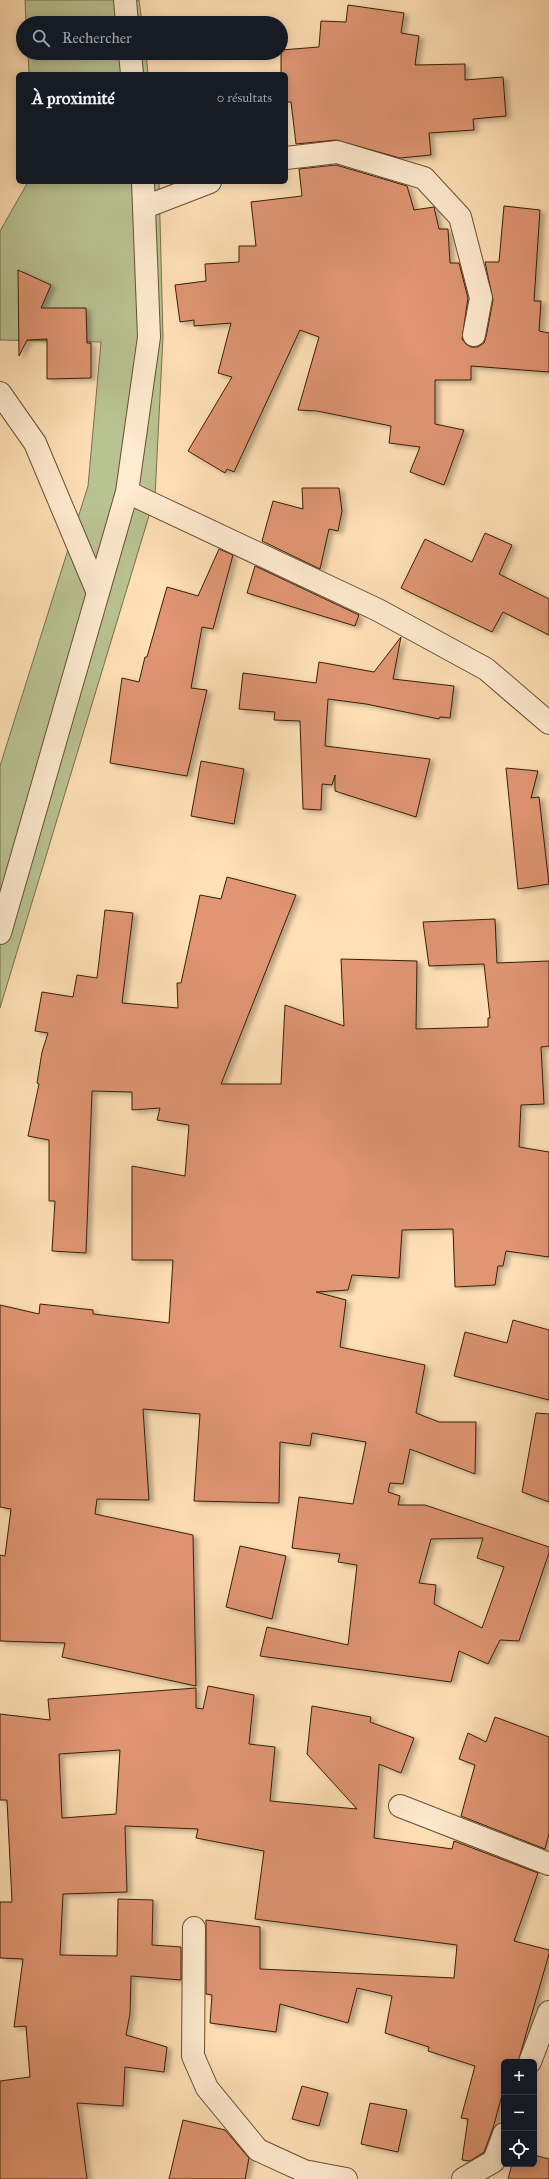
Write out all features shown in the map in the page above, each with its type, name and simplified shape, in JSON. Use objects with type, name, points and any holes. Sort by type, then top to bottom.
[{"type":"street","points":[[125,0],[126,16]]},
{"type":"street","points":[[131,60],[132,72]]},
{"type":"street","points":[[288,158],[337,152],[424,178],[460,217],[481,298],[474,335]]},
{"type":"street","points":[[0,933],[127,492],[149,337],[143,184]]},
{"type":"street","points":[[145,207],[205,184]]},
{"type":"street","points":[[0,393],[35,443],[98,593]]},
{"type":"street","points":[[127,492],[378,610],[486,669],[549,723]]},
{"type":"street","points":[[400,1806],[549,1864]]},
{"type":"street","points":[[194,1928],[193,2056],[207,2088],[258,2150],[304,2171],[346,2179]]},
{"type":"street","points":[[531,2059],[549,2012]]},
{"type":"street","points":[[463,2179],[494,2161],[501,2142]]},
{"type":"green space","points":[[25,0],[139,0],[141,16],[26,16]]},
{"type":"green space","points":[[28,60],[147,60],[148,72],[29,72]]},
{"type":"green space","points":[[27,184],[159,184],[163,337],[155,496],[0,1008],[0,766],[88,486],[101,342],[0,340],[0,231]]},
{"type":"building","points":[[348,5],[404,13],[401,33],[419,36],[415,65],[465,64],[465,80],[503,77],[506,116],[473,119],[474,130],[429,133],[431,155],[400,158],[336,140],[296,144],[291,102],[288,102],[288,72],[281,72],[281,60],[288,60],[288,49],[319,47],[321,21],[346,22]]},
{"type":"building","points":[[336,165],[407,186],[414,210],[434,207],[439,229],[448,229],[450,263],[459,263],[468,298],[462,339],[471,347],[478,347],[484,343],[486,337],[493,300],[485,262],[499,262],[504,206],[540,210],[534,301],[541,301],[539,331],[549,333],[549,372],[471,366],[471,380],[435,380],[435,424],[464,430],[444,485],[410,472],[420,447],[389,443],[391,426],[317,411],[298,410],[319,337],[300,330],[234,472],[227,469],[225,473],[188,451],[232,377],[218,373],[231,323],[194,326],[194,320],[180,322],[175,285],[206,281],[205,264],[239,262],[239,246],[256,246],[251,202],[302,196],[299,169]]},
{"type":"building","points":[[18,270],[51,285],[41,308],[86,308],[87,343],[91,343],[91,378],[47,379],[47,339],[27,340],[19,356]]},
{"type":"building","points":[[302,488],[339,488],[342,511],[338,531],[329,529],[320,569],[262,541],[273,501],[303,509]]},
{"type":"building","points":[[485,533],[512,545],[499,574],[549,599],[549,635],[503,612],[492,632],[401,588],[425,539],[472,562]]},
{"type":"building","points":[[219,549],[233,555],[213,629],[202,627],[191,688],[207,690],[187,776],[110,763],[122,678],[139,682],[145,657],[147,657],[167,587],[198,596]]},
{"type":"building","points":[[255,566],[359,615],[355,626],[247,593]]},
{"type":"building","points":[[401,637],[393,679],[454,686],[450,718],[440,717],[439,719],[366,704],[328,699],[325,746],[430,759],[416,817],[335,791],[335,775],[332,785],[322,784],[321,810],[303,809],[300,721],[274,720],[275,712],[239,709],[243,673],[316,683],[319,662],[374,672]]},
{"type":"building","points":[[201,761],[244,769],[234,824],[191,816]]},
{"type":"building","points":[[506,768],[538,771],[531,798],[539,797],[549,884],[518,889]]},
{"type":"building","points":[[227,877],[296,895],[221,1084],[281,1084],[285,1005],[344,1026],[341,959],[417,961],[416,1029],[488,1027],[488,1018],[490,1018],[484,964],[429,966],[423,922],[495,919],[497,963],[549,961],[549,1046],[541,1047],[544,1104],[521,1105],[519,1147],[549,1152],[549,1257],[506,1251],[503,1266],[498,1266],[495,1285],[455,1287],[453,1229],[402,1230],[399,1278],[352,1275],[348,1290],[316,1292],[346,1300],[340,1347],[425,1365],[416,1413],[439,1422],[476,1422],[475,1474],[410,1449],[403,1484],[390,1483],[388,1492],[400,1496],[398,1505],[425,1505],[549,1547],[549,1553],[519,1641],[500,1640],[488,1664],[459,1651],[451,1682],[260,1656],[267,1627],[348,1645],[357,1565],[338,1562],[340,1554],[292,1548],[299,1497],[353,1504],[366,1442],[312,1433],[310,1446],[280,1442],[279,1503],[194,1501],[200,1414],[143,1409],[149,1500],[97,1499],[95,1514],[193,1535],[196,1686],[62,1657],[65,1643],[0,1641],[0,1555],[5,1556],[11,1509],[0,1507],[0,1305],[39,1314],[40,1304],[93,1310],[93,1314],[169,1323],[173,1260],[132,1260],[132,1166],[185,1176],[189,1125],[157,1120],[160,1108],[132,1110],[132,1092],[92,1091],[86,1253],[52,1251],[55,1201],[49,1201],[49,1140],[28,1136],[39,1084],[37,1083],[42,1052],[48,1033],[35,1031],[42,992],[73,997],[77,975],[97,978],[105,910],[133,913],[122,1003],[178,1008],[177,983],[181,983],[200,895],[221,899]],"holes":[[[483,1538],[477,1558],[504,1567],[482,1628],[434,1604],[436,1585],[419,1583],[431,1539]]]},
{"type":"building","points":[[513,1320],[549,1330],[549,1400],[454,1376],[465,1332],[507,1343]]},
{"type":"building","points":[[536,1413],[549,1414],[549,1502],[522,1492]]},
{"type":"building","points":[[240,1546],[286,1556],[272,1619],[226,1607]]},
{"type":"building","points":[[208,1686],[254,1695],[249,1744],[275,1747],[270,1801],[357,1809],[307,1754],[312,1706],[371,1717],[370,1722],[414,1738],[401,1773],[379,1764],[374,1838],[452,1849],[454,1841],[538,1873],[514,1941],[549,1950],[549,1954],[519,2059],[501,2059],[501,2099],[493,2128],[484,2152],[470,2161],[462,2160],[468,2119],[461,2118],[475,2066],[428,2051],[429,2047],[385,2033],[392,1996],[357,1988],[348,2023],[280,2004],[276,2032],[210,2023],[212,1995],[206,1994],[206,1920],[260,1927],[260,1969],[454,1978],[457,1945],[255,1919],[264,1851],[196,1838],[198,1829],[125,1826],[127,1892],[63,1894],[60,1955],[117,1956],[118,1899],[153,1900],[152,1945],[181,1947],[181,1980],[131,1976],[130,2014],[126,2035],[167,2047],[164,2072],[125,2067],[123,2106],[77,2103],[87,2179],[0,2179],[0,2081],[30,2077],[26,2026],[14,2027],[23,1959],[0,1958],[0,1902],[12,1902],[7,1800],[0,1800],[0,1714],[50,1720],[48,1699],[196,1688],[196,1708],[203,1709]],"holes":[[[120,1750],[116,1814],[62,1818],[59,1754]]]},
{"type":"building","points":[[495,1717],[549,1737],[549,1833],[545,1849],[461,1816],[475,1765],[459,1759],[468,1733],[486,1742]]},
{"type":"building","points":[[302,2086],[328,2093],[319,2126],[292,2119]]},
{"type":"building","points":[[370,2103],[407,2110],[398,2152],[361,2144]]},
{"type":"building","points":[[183,2120],[225,2130],[249,2158],[245,2179],[169,2179]]},
{"type":"building","points":[[537,2156],[549,2159],[549,2179],[508,2179],[511,2167],[537,2167]]}]
